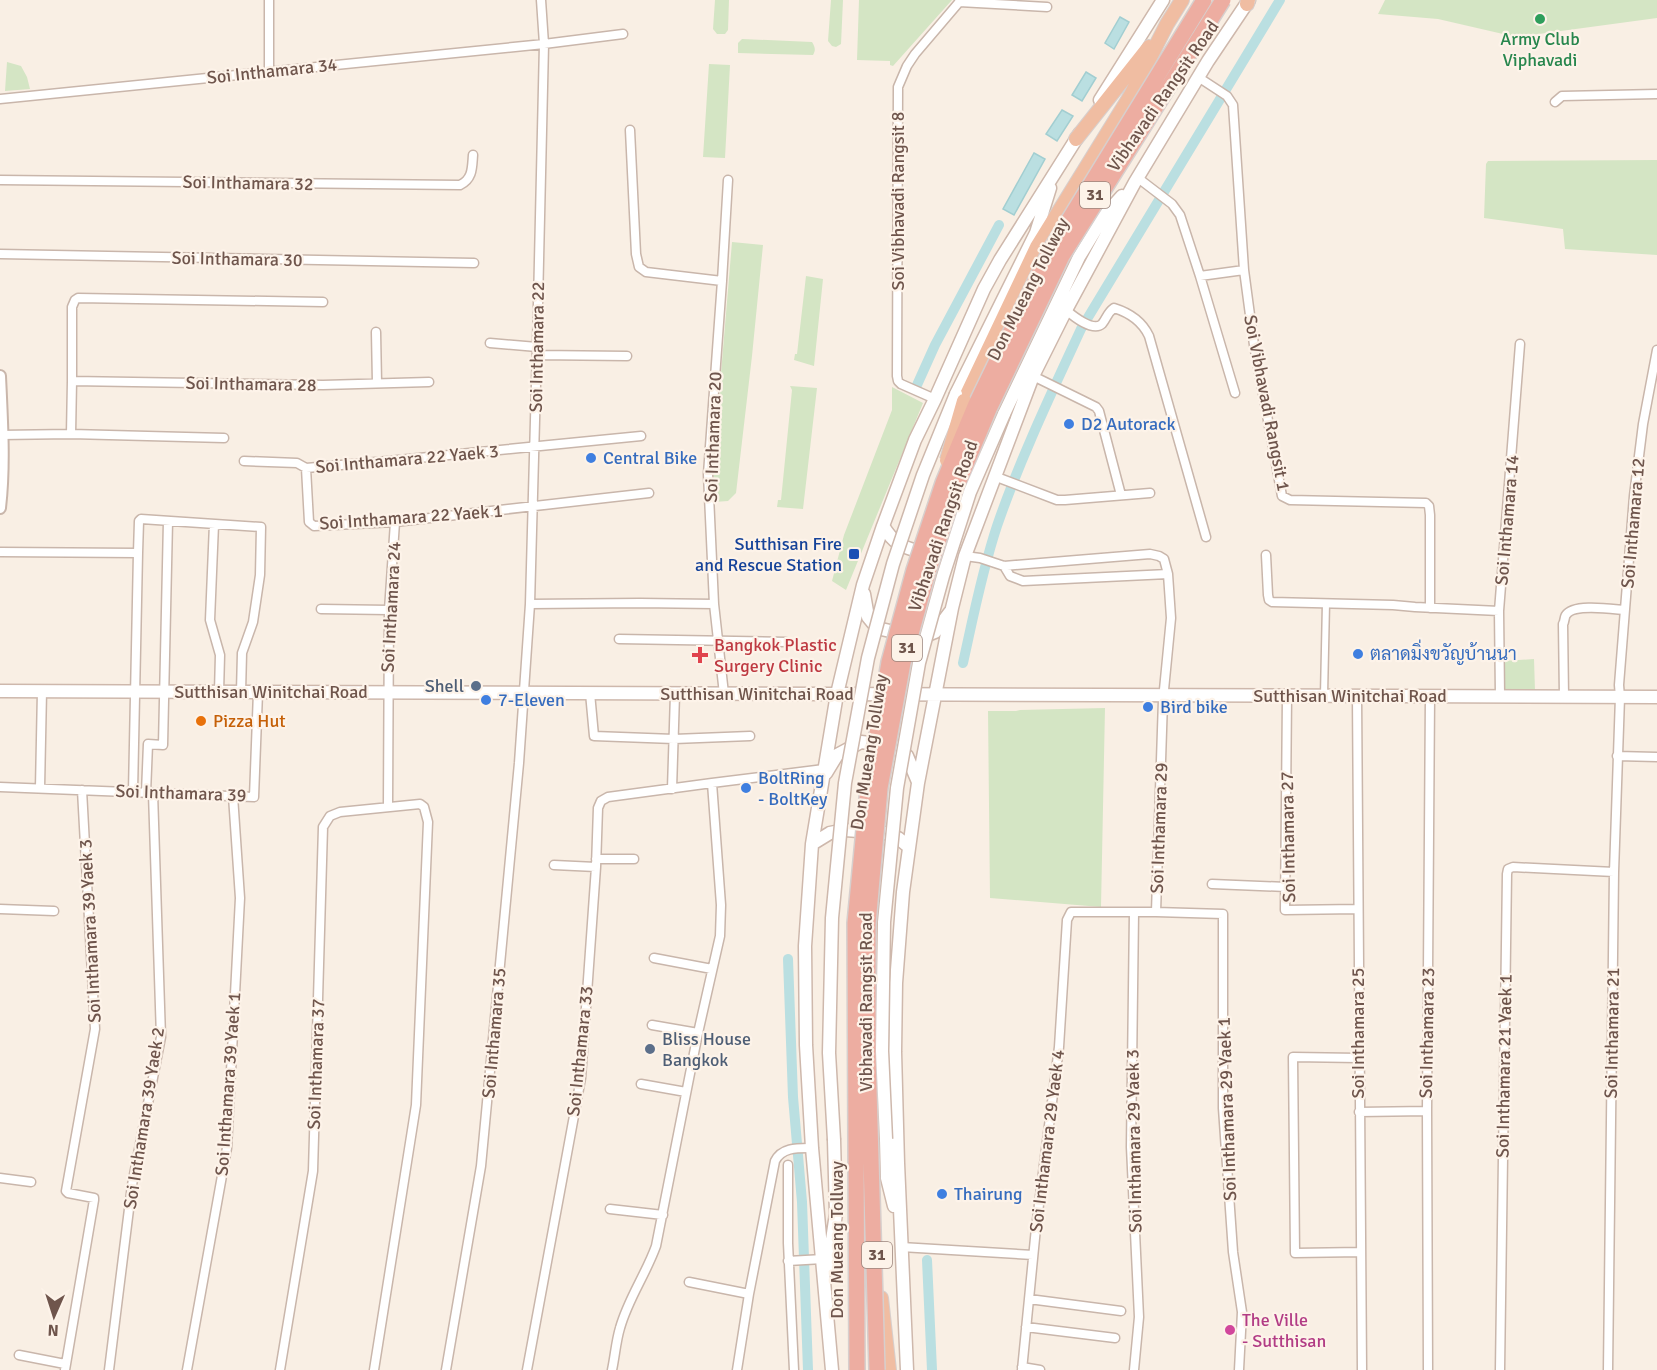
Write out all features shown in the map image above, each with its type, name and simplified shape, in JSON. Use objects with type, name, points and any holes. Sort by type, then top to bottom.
[{"type":"highway","name":"Vibhavadi Rangsit Road","points":[[889,1370],[852,1053],[851,920],[864,785],[886,658],[910,568],[940,481],[960,398],[1037,247],[1131,95],[1167,24],[1182,0]]},
{"type":"highway","name":"Don Mueang Tollway","points":[[858,1370],[855,922],[868,788],[889,662],[914,570],[943,483],[976,404],[1051,249],[1204,0]]},
{"type":"highway","name":"Don Mueang Tollway","points":[[877,1370],[868,1056],[868,924],[880,788],[903,663],[928,572],[956,488],[989,409],[1062,256],[1223,0]]},
{"type":"highway","name":"Vibhavadi Rangsit Road","points":[[858,1370],[854,1272],[861,1140],[864,922],[877,786],[899,661],[924,570],[953,485],[986,406],[1059,253],[1154,102],[1230,0]]},
{"type":"highway","points":[[1076,139],[1167,24]]},
{"type":"main road","name":"31","points":[[832,1370],[825,1285],[817,1259],[809,1148],[805,957],[812,844],[837,694],[863,585],[915,440],[984,289],[1163,0]]},
{"type":"main road","name":"Vibhavadi Rangsit Road","points":[[907,1370],[897,1133],[896,983],[903,892],[918,783],[952,608],[966,553],[1033,376],[1137,180],[1198,77],[1248,1]]},
{"type":"main road","name":"31","points":[[825,1285],[836,1214],[829,1053],[832,918],[845,783],[868,658],[893,564],[923,475],[1036,232],[1055,172]]},
{"type":"main road","name":"31","points":[[901,1242],[887,1178],[882,1051],[884,922],[897,788],[919,663],[943,576],[970,492],[1004,414],[1091,237],[1104,216],[1137,180]]},
{"type":"main road","points":[[883,526],[896,544],[946,560],[952,560],[966,553]]},
{"type":"main road","points":[[863,585],[868,617],[877,628],[920,638],[935,632],[952,608]]},
{"type":"main road","name":"Sutthisan Winitchai Road","points":[[0,691],[1657,697]]},
{"type":"main road","points":[[823,774],[837,755],[861,742],[894,746],[907,756],[918,783]]},
{"type":"main road","points":[[812,844],[830,833],[845,830],[885,833],[898,838],[909,847]]},
{"type":"street","points":[[268,72],[269,0]]},
{"type":"street","name":"Soi Inthamara 22","points":[[524,693],[530,604],[535,447],[544,44],[541,0]]},
{"type":"street","points":[[960,1],[1047,7]]},
{"type":"street","name":"Soi Vibhavadi Rangsit 8","points":[[935,399],[901,384],[897,376],[898,87],[906,66],[960,1]]},
{"type":"street","name":"Soi Inthamara 34","points":[[0,99],[623,34]]},
{"type":"street","name":"Soi Vibhavadi Rangsit 1","points":[[1198,77],[1227,96],[1233,105],[1244,270],[1254,345],[1282,495],[1285,499],[1290,500],[1426,503],[1429,506],[1430,515],[1430,608]]},
{"type":"street","points":[[1555,102],[1563,96],[1657,94]]},
{"type":"street","points":[[630,130],[636,254],[639,267],[646,272],[722,281]]},
{"type":"street","name":"Soi Inthamara 32","points":[[0,180],[460,185],[466,182],[471,174],[473,155]]},
{"type":"street","name":"Soi Inthamara 20","points":[[724,694],[714,604],[708,474],[728,180]]},
{"type":"street","points":[[1137,180],[1172,204],[1180,215],[1235,393]]},
{"type":"street","name":"Soi Inthamara 30","points":[[0,254],[474,263]]},
{"type":"street","points":[[1200,276],[1244,270]]},
{"type":"street","points":[[70,434],[72,307],[78,298],[323,302]]},
{"type":"street","points":[[1066,310],[1091,326],[1098,326],[1102,324],[1108,312],[1114,308],[1129,314],[1143,325],[1149,336],[1206,537]]},
{"type":"street","points":[[376,332],[377,383]]},
{"type":"street","points":[[490,343],[537,351],[627,356]]},
{"type":"street","name":"Soi Inthamara 14","points":[[1500,696],[1499,611],[1520,344]]},
{"type":"street","name":"Soi Inthamara 12","points":[[1620,697],[1624,610],[1634,496],[1642,424],[1657,350]]},
{"type":"street","points":[[0,376],[2,492],[0,508]]},
{"type":"street","points":[[1033,376],[1096,406],[1121,495]]},
{"type":"street","name":"Soi Inthamara 28","points":[[72,381],[323,385],[429,382]]},
{"type":"street","points":[[1,435],[70,434],[224,438]]},
{"type":"street","name":"Soi Inthamara 22 Yaek 3","points":[[244,461],[297,463],[306,468],[641,436]]},
{"type":"street","name":"Soi Inthamara 22 Yaek 1","points":[[306,468],[309,522],[312,525],[395,522],[649,493]]},
{"type":"street","points":[[994,476],[1056,500],[1149,493]]},
{"type":"street","points":[[133,792],[138,554],[139,521],[141,519],[259,526],[261,528],[260,575],[253,622],[242,653],[241,692]]},
{"type":"street","points":[[166,692],[168,521]]},
{"type":"street","name":"Soi Inthamara 24","points":[[388,693],[389,610],[395,522]]},
{"type":"street","points":[[214,524],[210,620],[220,655],[219,692]]},
{"type":"street","points":[[0,552],[138,554]]},
{"type":"street","points":[[966,553],[1004,566],[1150,554],[1164,559],[1168,574],[1023,581],[1010,576],[1004,566]]},
{"type":"street","points":[[1266,555],[1269,600],[1275,603],[1393,604],[1499,611]]},
{"type":"street","name":"Soi Inthamara 29","points":[[1071,912],[1156,912],[1164,694],[1171,618],[1168,574]]},
{"type":"street","points":[[1324,696],[1326,603]]},
{"type":"street","points":[[530,604],[714,604]]},
{"type":"street","points":[[1564,697],[1563,624],[1566,615],[1580,608],[1624,610]]},
{"type":"street","points":[[321,609],[389,610]]},
{"type":"street","points":[[619,639],[786,642]]},
{"type":"street","points":[[40,788],[42,691]]},
{"type":"street","name":"Soi Inthamara 39 Yaek 2","points":[[109,1370],[132,1185],[161,1037],[148,744],[163,745],[166,692]]},
{"type":"street","name":"Soi Inthamara 39","points":[[0,787],[254,797],[258,692]]},
{"type":"street","points":[[388,693],[388,806]]},
{"type":"street","name":"Soi Inthamara 35","points":[[446,1370],[481,1166],[524,693]]},
{"type":"street","points":[[590,693],[594,736],[674,739],[750,736]]},
{"type":"street","points":[[672,789],[675,694]]},
{"type":"street","name":"Soi Inthamara 27","points":[[1287,696],[1285,910],[1358,909]]},
{"type":"street","name":"Soi Inthamara 25","points":[[1357,696],[1362,1370]]},
{"type":"street","name":"Soi Inthamara 23","points":[[1428,1370],[1426,1112],[1430,696]]},
{"type":"street","name":"Soi Inthamara 21","points":[[1608,1370],[1614,872],[1620,697]]},
{"type":"street","points":[[1617,756],[1657,757]]},
{"type":"street","name":"Soi Inthamara 33","points":[[527,1370],[581,1078],[598,808],[601,801],[608,796],[712,783],[823,774]]},
{"type":"street","points":[[612,1370],[619,1330],[628,1305],[656,1246],[698,1033],[720,936],[721,905],[712,783]]},
{"type":"street","name":"Soi Inthamara 39 Yaek 3","points":[[65,1367],[94,1200],[94,1198],[66,1191],[95,1029],[82,790]]},
{"type":"street","name":"Soi Inthamara 39 Yaek 1","points":[[187,1370],[227,1148],[240,898],[232,796]]},
{"type":"street","name":"Soi Inthamara 37","points":[[280,1370],[313,1171],[323,826],[330,816],[340,812],[420,804],[424,807],[428,822],[416,1105],[374,1370]]},
{"type":"street","points":[[554,865],[634,859]]},
{"type":"street","name":"Soi Inthamara 21 Yaek 1","points":[[1500,1370],[1508,868],[1614,872]]},
{"type":"street","points":[[1212,884],[1286,887]]},
{"type":"street","points":[[0,909],[54,911]]},
{"type":"street","name":"Soi Inthamara 29 Yaek 4","points":[[1022,1369],[1033,1255],[1059,1047],[1067,920],[1071,912]]},
{"type":"street","name":"Soi Inthamara 29 Yaek 3","points":[[1134,912],[1131,1148],[1139,1317],[1134,1370]]},
{"type":"street","name":"Soi Inthamara 29 Yaek 1","points":[[1156,912],[1223,914],[1223,1108],[1233,1252],[1242,1312],[1239,1370]]},
{"type":"street","points":[[654,958],[712,969]]},
{"type":"street","points":[[652,1025],[698,1033]]},
{"type":"street","points":[[1359,1058],[1293,1057],[1295,1253],[1361,1252]]},
{"type":"street","points":[[641,1084],[686,1092]]},
{"type":"street","points":[[1359,1113],[1426,1112]]},
{"type":"street","points":[[737,1370],[775,1161],[783,1151],[809,1148]]},
{"type":"street","points":[[788,1165],[788,1261],[794,1370]]},
{"type":"street","points":[[0,1178],[31,1182]]},
{"type":"street","points":[[609,1209],[663,1215]]},
{"type":"street","points":[[901,1242],[1033,1255]]},
{"type":"street","points":[[788,1261],[817,1259]]},
{"type":"street","points":[[689,1282],[749,1294]]},
{"type":"street","points":[[1029,1299],[1121,1311]]},
{"type":"street","points":[[1026,1327],[1115,1338]]},
{"type":"street","points":[[20,1355],[65,1367]]},
{"type":"street","points":[[1022,1369],[1040,1370]]},
{"type":"green space","points":[[715,0],[729,0],[728,30],[725,34],[717,34],[713,29]]},
{"type":"green space","points":[[831,0],[843,0],[841,44],[836,47],[828,41]]},
{"type":"green space","points":[[859,0],[952,0],[893,66],[890,65],[890,61],[857,60]]},
{"type":"green space","name":"Army Club Viphavadi","points":[[1385,0],[1657,0],[1657,18],[1516,37],[1438,19],[1378,14]]},
{"type":"green space","points":[[742,39],[812,42],[815,50],[813,55],[738,53],[738,43]]},
{"type":"green space","points":[[7,62],[21,66],[30,89],[5,91]]},
{"type":"green space","points":[[709,64],[730,65],[725,158],[703,157]]},
{"type":"green space","points":[[1657,160],[1657,255],[1565,249],[1563,229],[1484,218],[1488,161]]},
{"type":"green space","points":[[732,242],[763,245],[736,493],[728,501],[714,502],[713,469]]},
{"type":"green space","points":[[806,276],[823,279],[814,366],[794,360],[797,354]]},
{"type":"green space","points":[[790,386],[817,388],[803,509],[777,507],[778,500],[781,500],[792,390]]},
{"type":"green space","points":[[892,387],[923,403],[846,590],[832,581],[844,535],[892,410]]},
{"type":"green space","points":[[1534,659],[1535,691],[1502,690],[1503,661]]},
{"type":"green space","points":[[1105,708],[1101,907],[990,898],[988,711]]},
{"type":"water","points":[[1120,17],[1129,22],[1114,49],[1105,43]]},
{"type":"water","points":[[1086,72],[1096,78],[1082,101],[1072,95]]},
{"type":"water","points":[[1062,110],[1073,116],[1057,141],[1046,134]]},
{"type":"water","points":[[1034,153],[1045,159],[1014,215],[1003,209]]},
{"type":"waterway","points":[[963,663],[982,577],[997,526],[1026,451],[1081,329],[1280,0]]},
{"type":"waterway","points":[[917,385],[935,345],[999,225]]},
{"type":"waterway","points":[[788,959],[793,1097],[802,1202],[808,1370]]},
{"type":"waterway","points":[[927,1260],[932,1370]]},
{"type":"place","name":"Army Club Viphavadi","points":[[1540,19]]},
{"type":"place","name":"D2 Autorack","points":[[1069,424]]},
{"type":"place","name":"Central Bike","points":[[591,458]]},
{"type":"place","name":"Sutthisan Fire and Rescue Station","points":[[854,554]]},
{"type":"place","name":"ตลาดมิ่งขวัญบ้านนา","points":[[1358,654]]},
{"type":"place","name":"Bangkok Plastic Surgery Clinic","points":[[700,655]]},
{"type":"place","name":"Shell","points":[[476,686]]},
{"type":"place","name":"7-Eleven","points":[[486,700]]},
{"type":"place","name":"Bird bike","points":[[1148,707]]},
{"type":"place","name":"Pizza Hut","points":[[201,721]]},
{"type":"place","name":"BoltRing - BoltKey","points":[[746,788]]},
{"type":"place","name":"Bliss House Bangkok","points":[[650,1049]]},
{"type":"place","name":"Thairung","points":[[942,1194]]},
{"type":"place","name":"The Ville - Sutthisan","points":[[1230,1330]]}]
